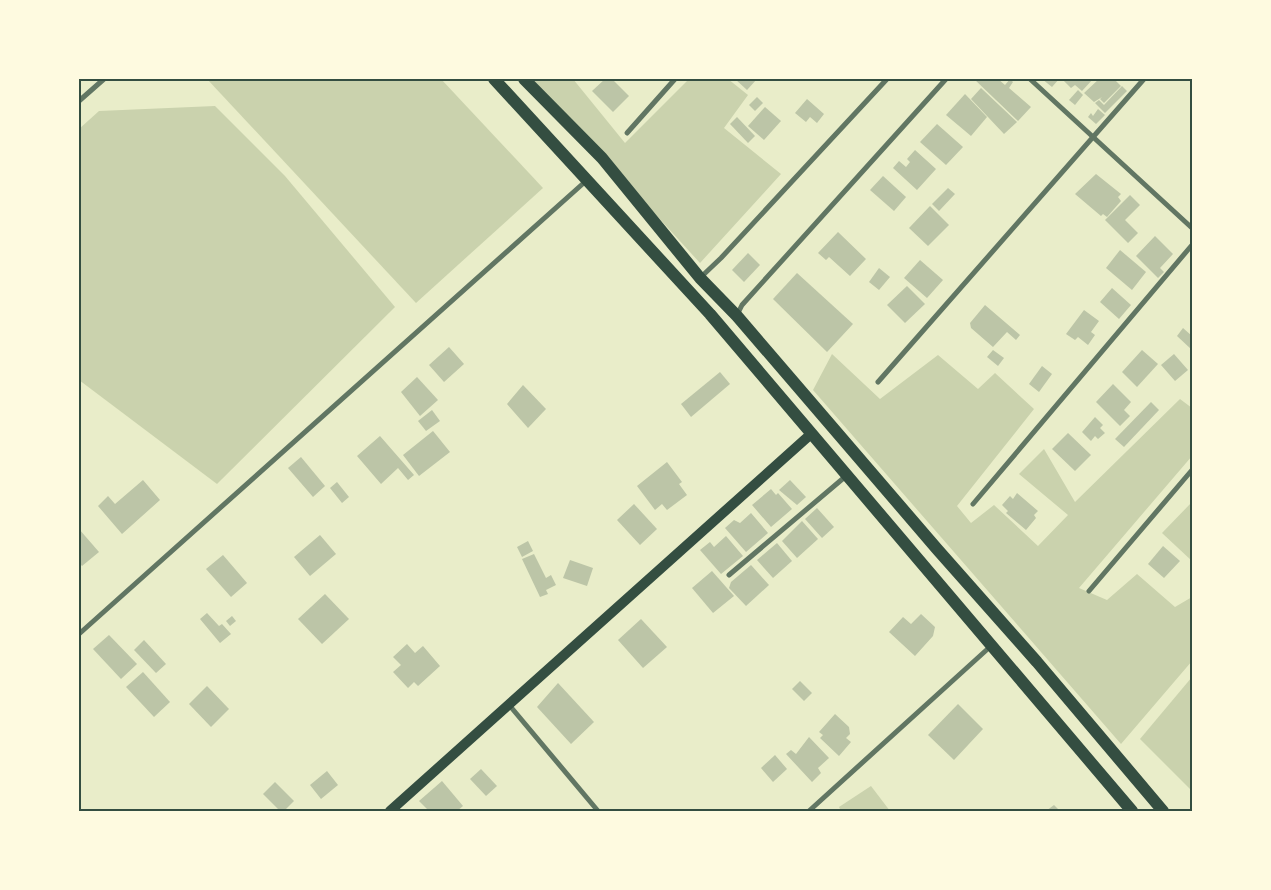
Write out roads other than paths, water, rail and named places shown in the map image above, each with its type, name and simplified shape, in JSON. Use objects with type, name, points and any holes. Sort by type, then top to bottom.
[{"type":"main road","points":[[494,79],[684,284],[846,476],[993,645],[1057,725],[1132,811]]},
{"type":"main road","points":[[524,79],[602,158],[700,278],[737,316],[937,549],[1055,682],[1077,711],[1163,811]]},
{"type":"main road","points":[[390,811],[510,706],[811,434]]},
{"type":"street","points":[[79,101],[104,79]]},
{"type":"street","points":[[627,133],[675,79]]},
{"type":"street","points":[[700,278],[721,258],[887,79]]},
{"type":"street","points":[[737,316],[742,305],[946,79]]},
{"type":"street","points":[[1030,79],[1192,228]]},
{"type":"street","points":[[878,382],[1144,79]]},
{"type":"street","points":[[79,634],[587,179]]},
{"type":"street","points":[[973,504],[1192,245]]},
{"type":"street","points":[[1089,591],[1192,470]]},
{"type":"street","points":[[729,574],[846,476]]},
{"type":"street","points":[[810,811],[993,645]]},
{"type":"street","points":[[510,706],[598,811]]}]
